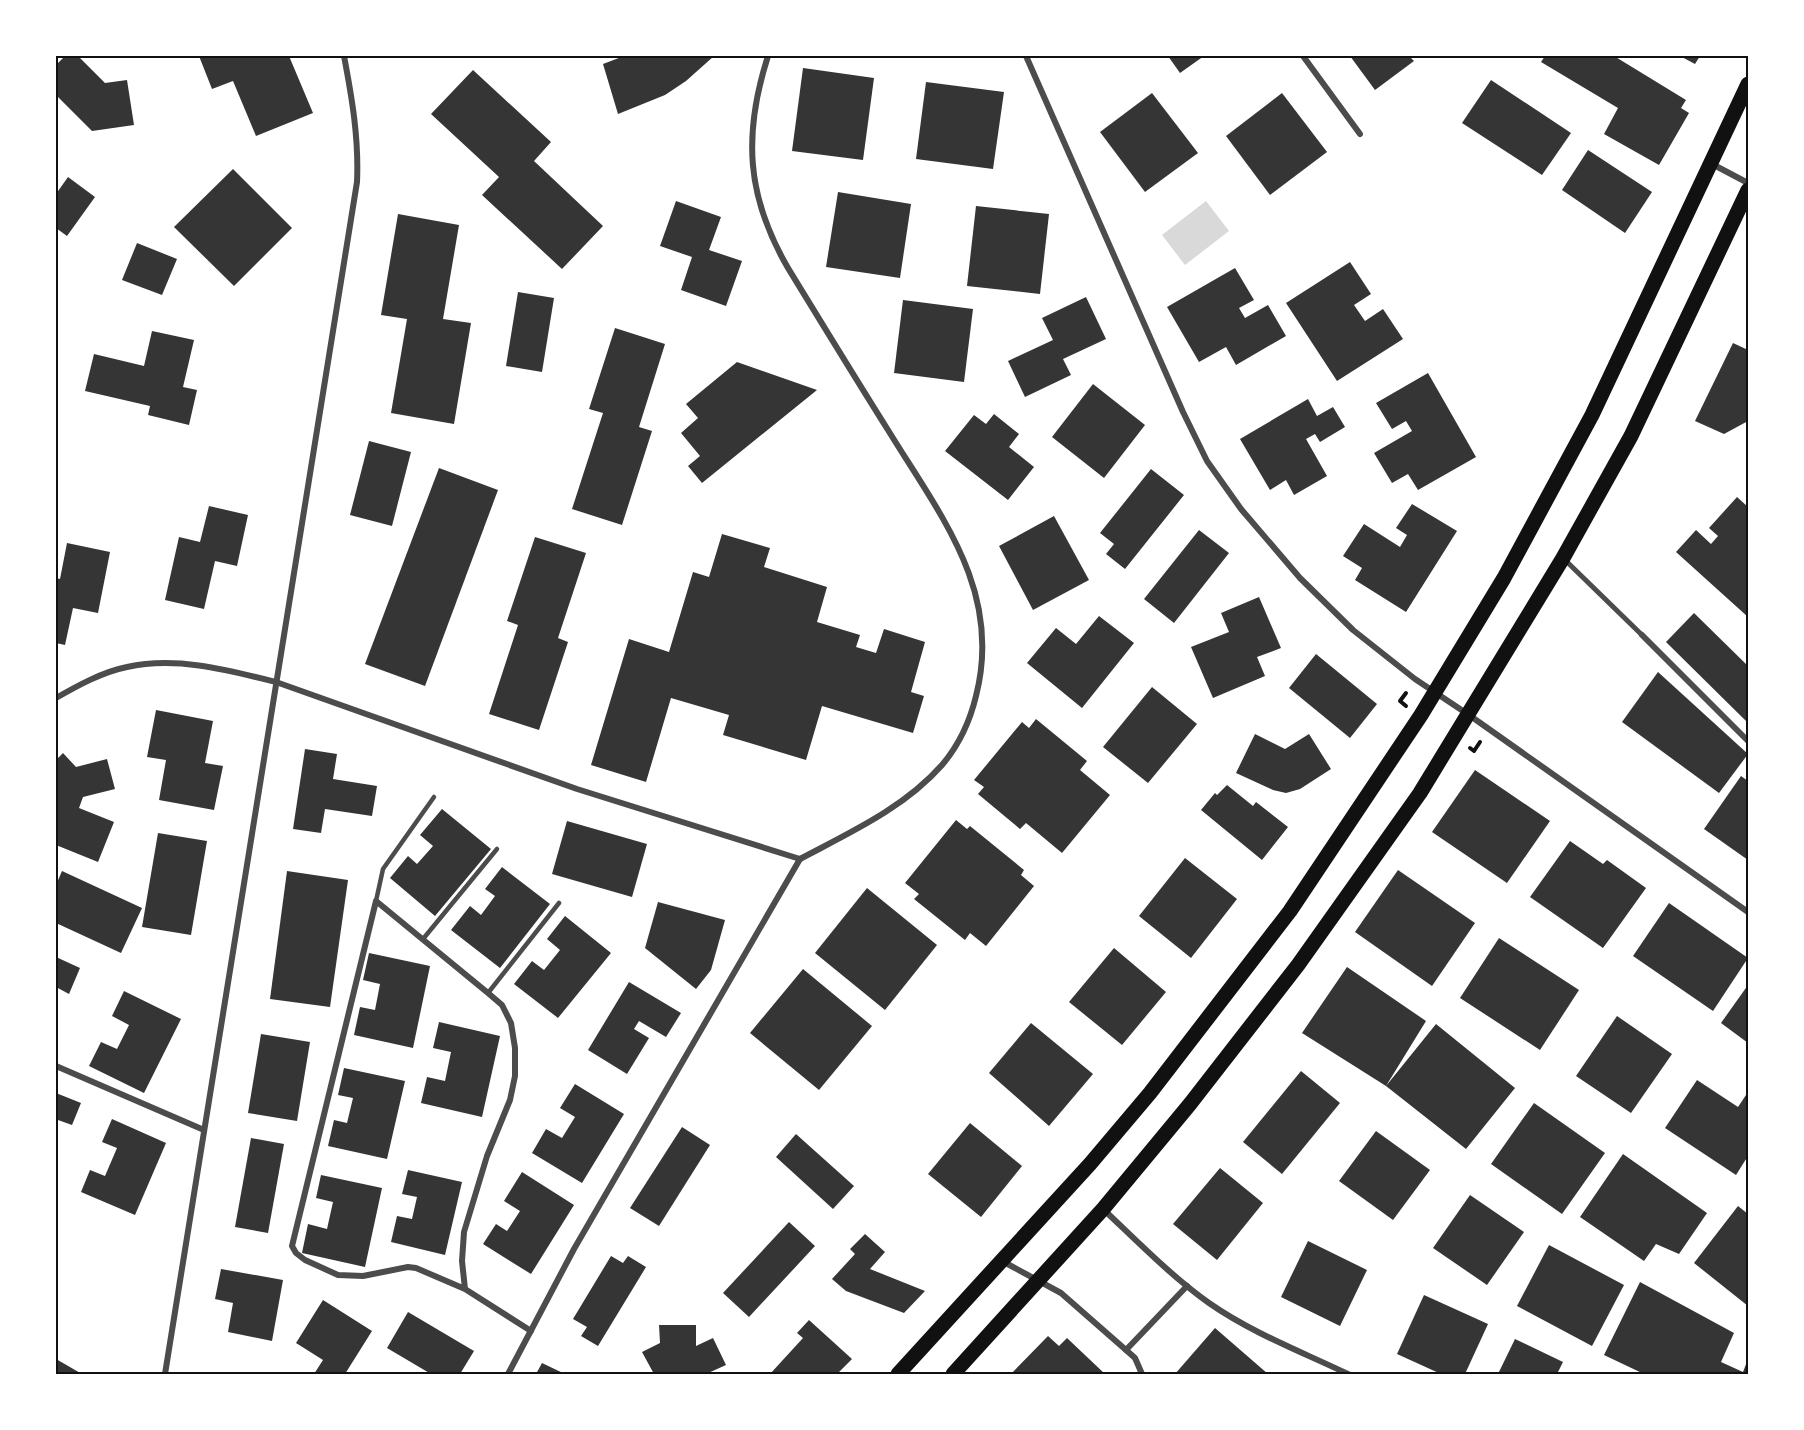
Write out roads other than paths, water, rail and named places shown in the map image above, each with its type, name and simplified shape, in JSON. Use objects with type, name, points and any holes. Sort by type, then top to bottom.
[{"type":"main road","points":[[898,1374],[1090,1164],[1142,1102],[1243,974],[1308,886],[1435,694],[1504,578],[1592,415],[1749,84]]},
{"type":"main road","points":[[953,1374],[1103,1209],[1190,1104],[1298,965],[1420,793],[1563,558],[1631,436],[1749,190]]},
{"type":"street","points":[[165,1374],[357,182],[357,136],[344,56]]},
{"type":"street","points":[[508,1374],[574,1250],[800,859],[893,808],[916,791],[944,763],[960,739],[974,708],[979,686],[983,644],[981,613],[975,588],[951,535],[770,237],[752,172],[759,94],[768,56]]},
{"type":"street","points":[[1026,56],[1183,412],[1207,461],[1252,523],[1327,606],[1372,647],[1435,694],[1469,715],[1749,912]]},
{"type":"street","points":[[1304,56],[1360,134]]},
{"type":"street","points":[[1711,164],[1749,183]]},
{"type":"street","points":[[1563,558],[1749,741]]},
{"type":"street","points":[[56,698],[110,672],[127,667],[160,663],[228,670],[276,682],[577,789],[800,859]]},
{"type":"street","points":[[465,1289],[462,1261],[464,1232],[487,1156],[510,1100],[515,1076],[515,1048],[511,1023],[502,1005],[376,902],[292,1246],[296,1253],[305,1260],[338,1275],[363,1276],[408,1267],[416,1268],[465,1289],[531,1330]]},
{"type":"street","points":[[56,1066],[204,1131]]},
{"type":"street","points":[[1103,1209],[1187,1287],[1210,1304],[1249,1327],[1348,1374]]},
{"type":"street","points":[[1002,1261],[1060,1293],[1135,1358],[1142,1374]]},
{"type":"street","points":[[1126,1350],[1187,1287]]},
{"type":"lane","points":[[376,902],[383,869],[434,797]]},
{"type":"lane","points":[[423,939],[497,849]]},
{"type":"lane","points":[[488,993],[559,903]]}]
